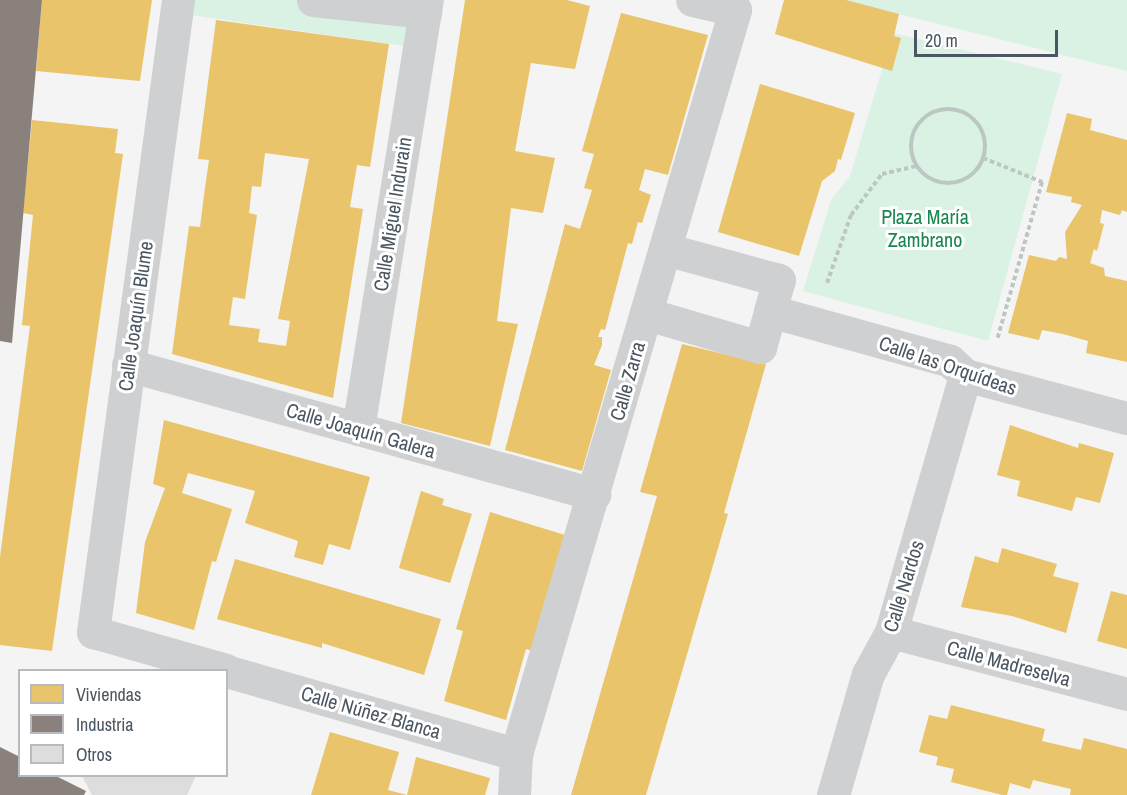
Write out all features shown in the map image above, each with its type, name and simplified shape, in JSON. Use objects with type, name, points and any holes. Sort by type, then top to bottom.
[{"type":"street","name":"Calle Joaquín Blume","points":[[93,632],[178,0]]},
{"type":"street","points":[[313,0],[426,6]]},
{"type":"street","name":"Calle Zarra","points":[[514,795],[516,754],[735,10],[692,0]]},
{"type":"street","name":"Calle Miguel Indurain","points":[[358,429],[426,6]]},
{"type":"street","points":[[647,314],[760,346],[779,280],[665,249]]},
{"type":"street","name":"Calle las Orquídeas","points":[[770,311],[950,361],[965,375],[1127,418]]},
{"type":"street","name":"Calle Joaquín Galera","points":[[128,365],[594,495]]},
{"type":"street","name":"Calle Nardos","points":[[833,795],[868,674],[891,632],[965,375]]},
{"type":"street","name":"Calle Núñez Blanca","points":[[93,632],[222,669]]},
{"type":"street","name":"Calle Madreselva","points":[[891,632],[1127,694]]},
{"type":"street","name":"Calle Núñez Blanca","points":[[228,671],[516,754]]},
{"type":"path","points":[[944,108],[968,114],[984,133],[983,158],[977,169],[958,182],[934,181],[916,166],[910,142],[914,129],[926,116],[944,108]]},
{"type":"path","points":[[983,158],[1042,182],[996,342],[1006,345]]},
{"type":"path","points":[[824,292],[851,215],[882,174],[916,166]]},
{"type":"green space","points":[[193,0],[412,0],[405,46],[191,15]]},
{"type":"green space","points":[[842,0],[1127,0],[1127,71]]},
{"type":"green space","name":"Plaza María Zambrano","points":[[893,33],[1062,74],[988,341],[803,291],[831,200],[850,176]]},
{"type":"building: Viviendas","points":[[42,0],[152,0],[140,81],[36,71]]},
{"type":"building: Viviendas","points":[[465,0],[567,0],[590,6],[575,69],[531,63],[515,151],[555,158],[543,213],[511,208],[497,321],[518,324],[490,446],[401,423]]},
{"type":"building: Viviendas","points":[[784,0],[846,0],[899,14],[894,36],[901,38],[892,71],[775,34]]},
{"type":"building: Viviendas","points":[[621,13],[708,35],[668,175],[645,169],[639,190],[651,195],[642,223],[638,222],[632,244],[628,243],[605,330],[601,329],[598,337],[602,337],[602,345],[594,365],[611,370],[582,471],[505,450],[565,224],[580,229],[592,190],[584,188],[594,154],[582,151]]},
{"type":"building: Viviendas","points":[[216,20],[389,44],[370,167],[357,165],[350,207],[363,209],[333,398],[172,354],[189,226],[200,227],[209,160],[198,159]],"holes":[[[265,153],[309,159],[278,319],[290,321],[286,346],[258,342],[260,329],[229,325],[233,297],[245,299],[257,215],[249,213],[252,186],[261,187]]]},
{"type":"building: Viviendas","points":[[760,84],[855,113],[841,160],[838,159],[835,171],[822,181],[799,256],[718,232]]},
{"type":"building: Viviendas","points":[[1067,113],[1092,119],[1090,130],[1127,140],[1127,212],[1122,210],[1120,215],[1102,210],[1100,223],[1104,224],[1097,251],[1094,249],[1090,263],[1104,268],[1105,276],[1127,281],[1127,362],[1086,353],[1088,341],[1063,334],[1042,330],[1039,340],[1008,333],[1029,255],[1056,261],[1059,257],[1067,259],[1065,232],[1082,205],[1071,202],[1072,197],[1046,192]]},
{"type":"building: Viviendas","points":[[32,120],[118,129],[115,153],[123,154],[52,651],[0,645],[0,557],[30,326],[22,325],[33,215],[23,213]]},
{"type":"building: Viviendas","points":[[682,344],[766,364],[724,513],[728,514],[646,795],[571,795],[657,496],[640,492]]},
{"type":"building: Viviendas","points":[[164,420],[370,477],[350,550],[329,544],[323,565],[294,557],[298,541],[245,523],[255,491],[188,473],[182,493],[232,509],[216,562],[212,561],[194,630],[136,613],[145,542],[165,488],[153,484]]},
{"type":"building: Viviendas","points":[[1010,425],[1078,448],[1079,443],[1114,453],[1100,503],[1076,497],[1072,511],[1017,496],[1020,481],[997,475]]},
{"type":"building: Viviendas","points":[[421,491],[444,499],[442,505],[472,514],[450,583],[399,568]]},
{"type":"building: Viviendas","points":[[490,512],[565,535],[533,651],[526,649],[506,720],[444,701],[463,631],[456,629]]},
{"type":"building: Viviendas","points":[[1002,548],[1057,564],[1053,576],[1079,583],[1066,633],[1012,616],[961,607],[975,556],[998,563]]},
{"type":"building: Viviendas","points":[[235,559],[441,619],[424,675],[322,643],[322,648],[217,619]]},
{"type":"building: Viviendas","points":[[1111,591],[1127,595],[1127,649],[1097,641]]},
{"type":"building: Viviendas","points":[[951,705],[1045,729],[1042,741],[1081,750],[1084,738],[1127,749],[1127,795],[1070,795],[1071,789],[1033,780],[1030,789],[1010,783],[1007,795],[1002,795],[951,782],[954,769],[936,765],[938,757],[919,752],[929,715],[947,719]]},
{"type":"building: Viviendas","points":[[330,732],[399,752],[388,790],[407,795],[311,795]]},
{"type":"building: Viviendas","points":[[416,757],[490,778],[485,795],[407,795]]},
{"type":"building: Industria","points":[[0,0],[42,0],[12,343],[0,341]]},
{"type":"building: Industria","points":[[0,747],[18,756],[18,777],[58,777],[86,791],[84,795],[0,795]]},
{"type":"building: Otros","points":[[83,777],[196,777],[187,795],[92,795]]}]
